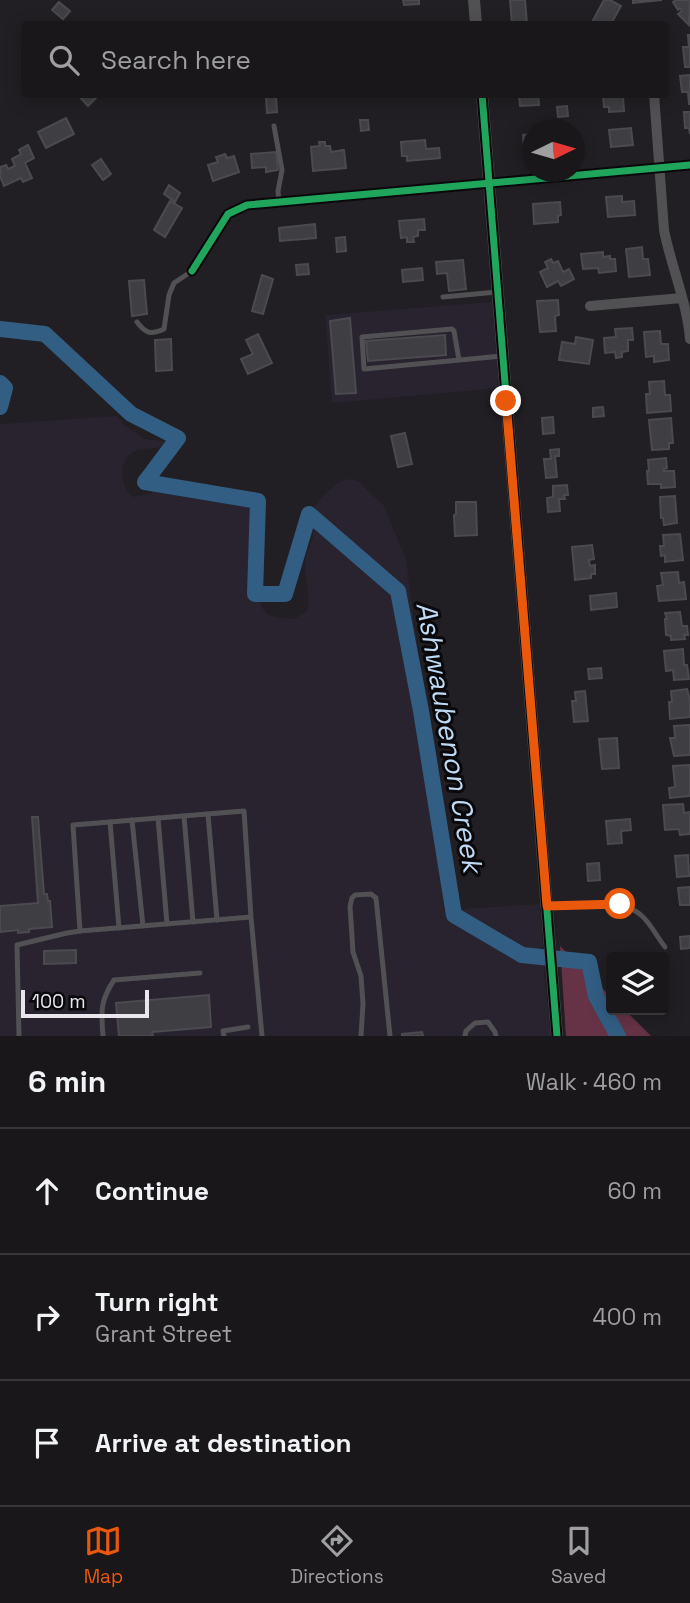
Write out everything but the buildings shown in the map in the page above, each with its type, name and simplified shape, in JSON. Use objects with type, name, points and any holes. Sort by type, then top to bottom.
[{"type":"street","points":[[474,0],[476,21]]},
{"type":"street","points":[[482,98],[557,1036]]},
{"type":"street","points":[[654,98],[664,230],[689,323],[690,339]]},
{"type":"street","points":[[192,271],[228,214],[247,205],[690,165]]},
{"type":"street","points":[[590,306],[682,298]]},
{"type":"lane","points":[[274,126],[282,170],[279,202]]},
{"type":"lane","points":[[137,322],[144,331],[154,333],[164,329],[169,295],[174,283],[192,271]]},
{"type":"lane","points":[[443,298],[497,292]]},
{"type":"lane","points":[[459,360],[452,328],[362,337],[364,369],[502,356]]},
{"type":"lane","points":[[80,932],[73,825],[244,811],[262,1036]]},
{"type":"lane","points":[[208,814],[217,920]]},
{"type":"lane","points":[[184,816],[193,922]]},
{"type":"lane","points":[[158,818],[167,924]]},
{"type":"lane","points":[[132,820],[143,926]]},
{"type":"lane","points":[[110,822],[119,928]]},
{"type":"lane","points":[[361,1036],[361,976],[353,953],[350,906],[355,895],[371,894],[376,898],[390,1036]]},
{"type":"lane","points":[[547,906],[620,904],[634,909],[644,917],[664,947]]},
{"type":"lane","points":[[19,1036],[17,945],[67,933],[251,917]]},
{"type":"lane","points":[[103,1036],[101,1013],[104,994],[114,980],[200,973]]},
{"type":"lane","points":[[465,1036],[466,1031],[475,1023],[488,1022],[496,1036]]},
{"type":"lane","points":[[224,1036],[223,1031],[248,1027]]},
{"type":"shaded area","points":[[493,302],[500,388],[332,403],[325,315]]},
{"type":"shaded area","points":[[118,416],[123,424],[144,439],[167,441],[168,444],[137,450],[128,456],[122,468],[123,479],[126,490],[133,497],[169,489],[255,504],[257,508],[253,569],[258,598],[268,615],[294,619],[307,611],[309,602],[306,555],[313,538],[314,507],[321,498],[336,484],[351,479],[359,482],[384,506],[406,559],[417,645],[425,766],[443,877],[444,910],[540,904],[551,1036],[0,1036],[0,424]]},
{"type":"shaded area","points":[[560,946],[606,992],[606,1015],[630,1015],[651,1036],[566,1036]]},
{"type":"waterway","name":"Ashwaubenon Creek","points":[[0,329],[45,334],[131,414],[178,438],[145,482],[258,501],[255,594],[285,594],[309,514],[398,591],[421,711],[454,915],[522,955],[589,962],[596,996],[618,1036]]},
{"type":"waterway","name":"Ashwaubenon Creek","points":[[0,383],[5,388],[0,407]]},
{"type":"cycle path","points":[[482,98],[557,1036]]},
{"type":"cycle path","points":[[192,271],[228,214],[247,205],[690,165]]},
{"type":"route","points":[[506,401],[547,906],[620,904]]}]
